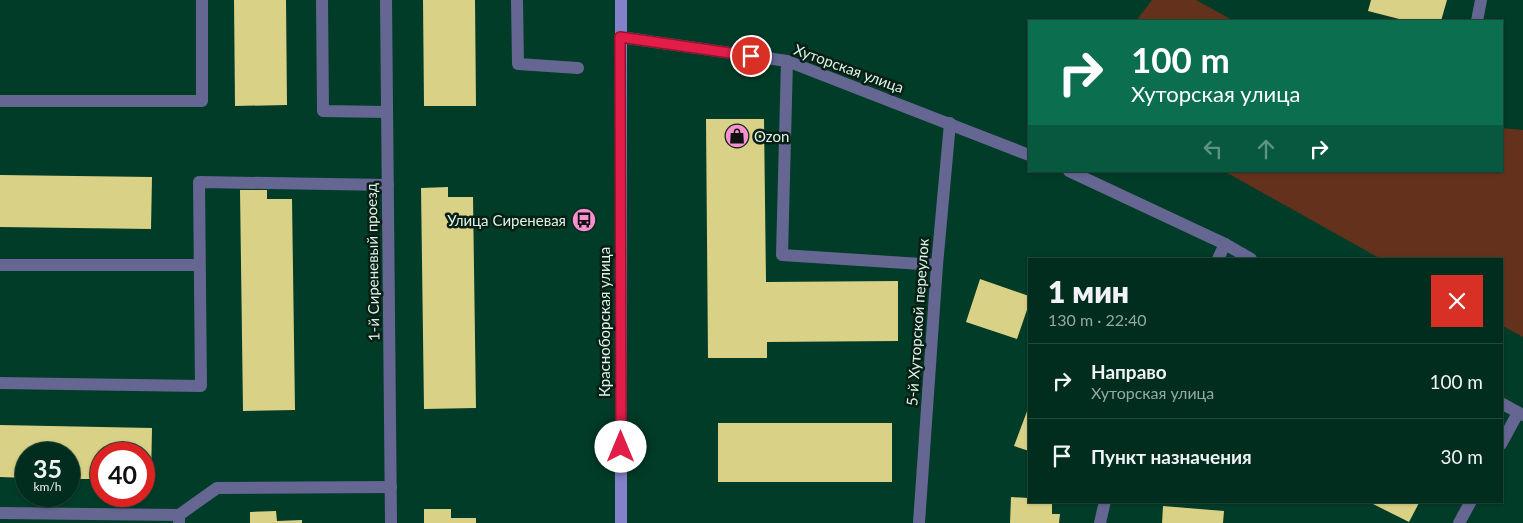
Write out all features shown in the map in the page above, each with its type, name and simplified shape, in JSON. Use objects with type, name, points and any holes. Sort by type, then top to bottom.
[{"type":"street","points":[[0,101],[202,101],[202,0]]},
{"type":"street","points":[[322,0],[323,110],[387,112]]},
{"type":"street","name":"1-й Сиреневый проезд","points":[[386,0],[391,523]]},
{"type":"street","points":[[517,0],[518,64],[578,68]]},
{"type":"street","name":"Красноборская улица","points":[[621,0],[621,523]]},
{"type":"street","points":[[1477,20],[1481,0]]},
{"type":"street","name":"Хуторская улица","points":[[620,37],[787,61],[1028,155]]},
{"type":"street","points":[[787,61],[782,255],[937,265]]},
{"type":"street","name":"5-й Хуторской переулок","points":[[919,523],[937,265],[950,123]]},
{"type":"street","points":[[1070,172],[1225,244],[1249,258]]},
{"type":"street","points":[[0,383],[201,386],[198,265],[199,182],[388,185]]},
{"type":"street","points":[[1218,258],[1225,244]]},
{"type":"street","points":[[0,266],[198,265]]},
{"type":"street","points":[[1503,404],[1521,414],[1503,441]]},
{"type":"street","points":[[0,513],[179,519],[217,488],[390,487]]},
{"type":"street","points":[[1100,523],[1105,503]]},
{"type":"street","points":[[1460,523],[1470,503]]},
{"type":"shaded area","points":[[1152,0],[1196,0],[1232,20],[1137,20]]},
{"type":"shaded area","points":[[1503,128],[1523,130],[1523,337],[1503,326],[1503,258],[1379,258],[1226,172],[1503,172]]},
{"type":"building","points":[[234,0],[286,0],[287,105],[235,106]]},
{"type":"building","points":[[423,0],[475,0],[476,106],[424,106]]},
{"type":"building","points":[[1371,0],[1447,0],[1441,20],[1403,20],[1368,11]]},
{"type":"building","points":[[706,119],[764,119],[766,282],[898,281],[898,341],[767,342],[767,358],[708,358]]},
{"type":"building","points":[[0,175],[152,177],[151,229],[0,227]]},
{"type":"building","points":[[448,187],[448,197],[473,197],[476,408],[424,409],[421,188]]},
{"type":"building","points":[[240,190],[267,190],[267,199],[292,199],[295,410],[243,411]]},
{"type":"building","points":[[980,279],[1028,296],[1028,307],[1017,339],[966,322]]},
{"type":"building","points":[[1028,409],[1028,451],[1014,446]]},
{"type":"building","points":[[718,423],[892,423],[892,482],[718,482]]},
{"type":"building","points":[[0,425],[152,428],[152,442],[90,442],[90,479],[80,479],[80,442],[15,442],[15,478],[0,477]]},
{"type":"building","points":[[1011,497],[1028,498],[1028,503],[1052,503],[1052,514],[1060,514],[1059,523],[1010,523]]},
{"type":"building","points":[[1371,503],[1419,503],[1409,522]]},
{"type":"building","points":[[1163,506],[1224,511],[1223,523],[1162,523]]},
{"type":"building","points":[[424,509],[451,509],[451,518],[476,518],[476,523],[424,523]]},
{"type":"building","points":[[276,511],[277,521],[302,520],[302,523],[250,523],[250,512]]},
{"type":"place","name":"Ozon","points":[[737,136]]},
{"type":"place","name":"Улица Сиреневая","points":[[584,220]]},
{"type":"route","points":[[621,447],[620,37],[751,56]]}]
